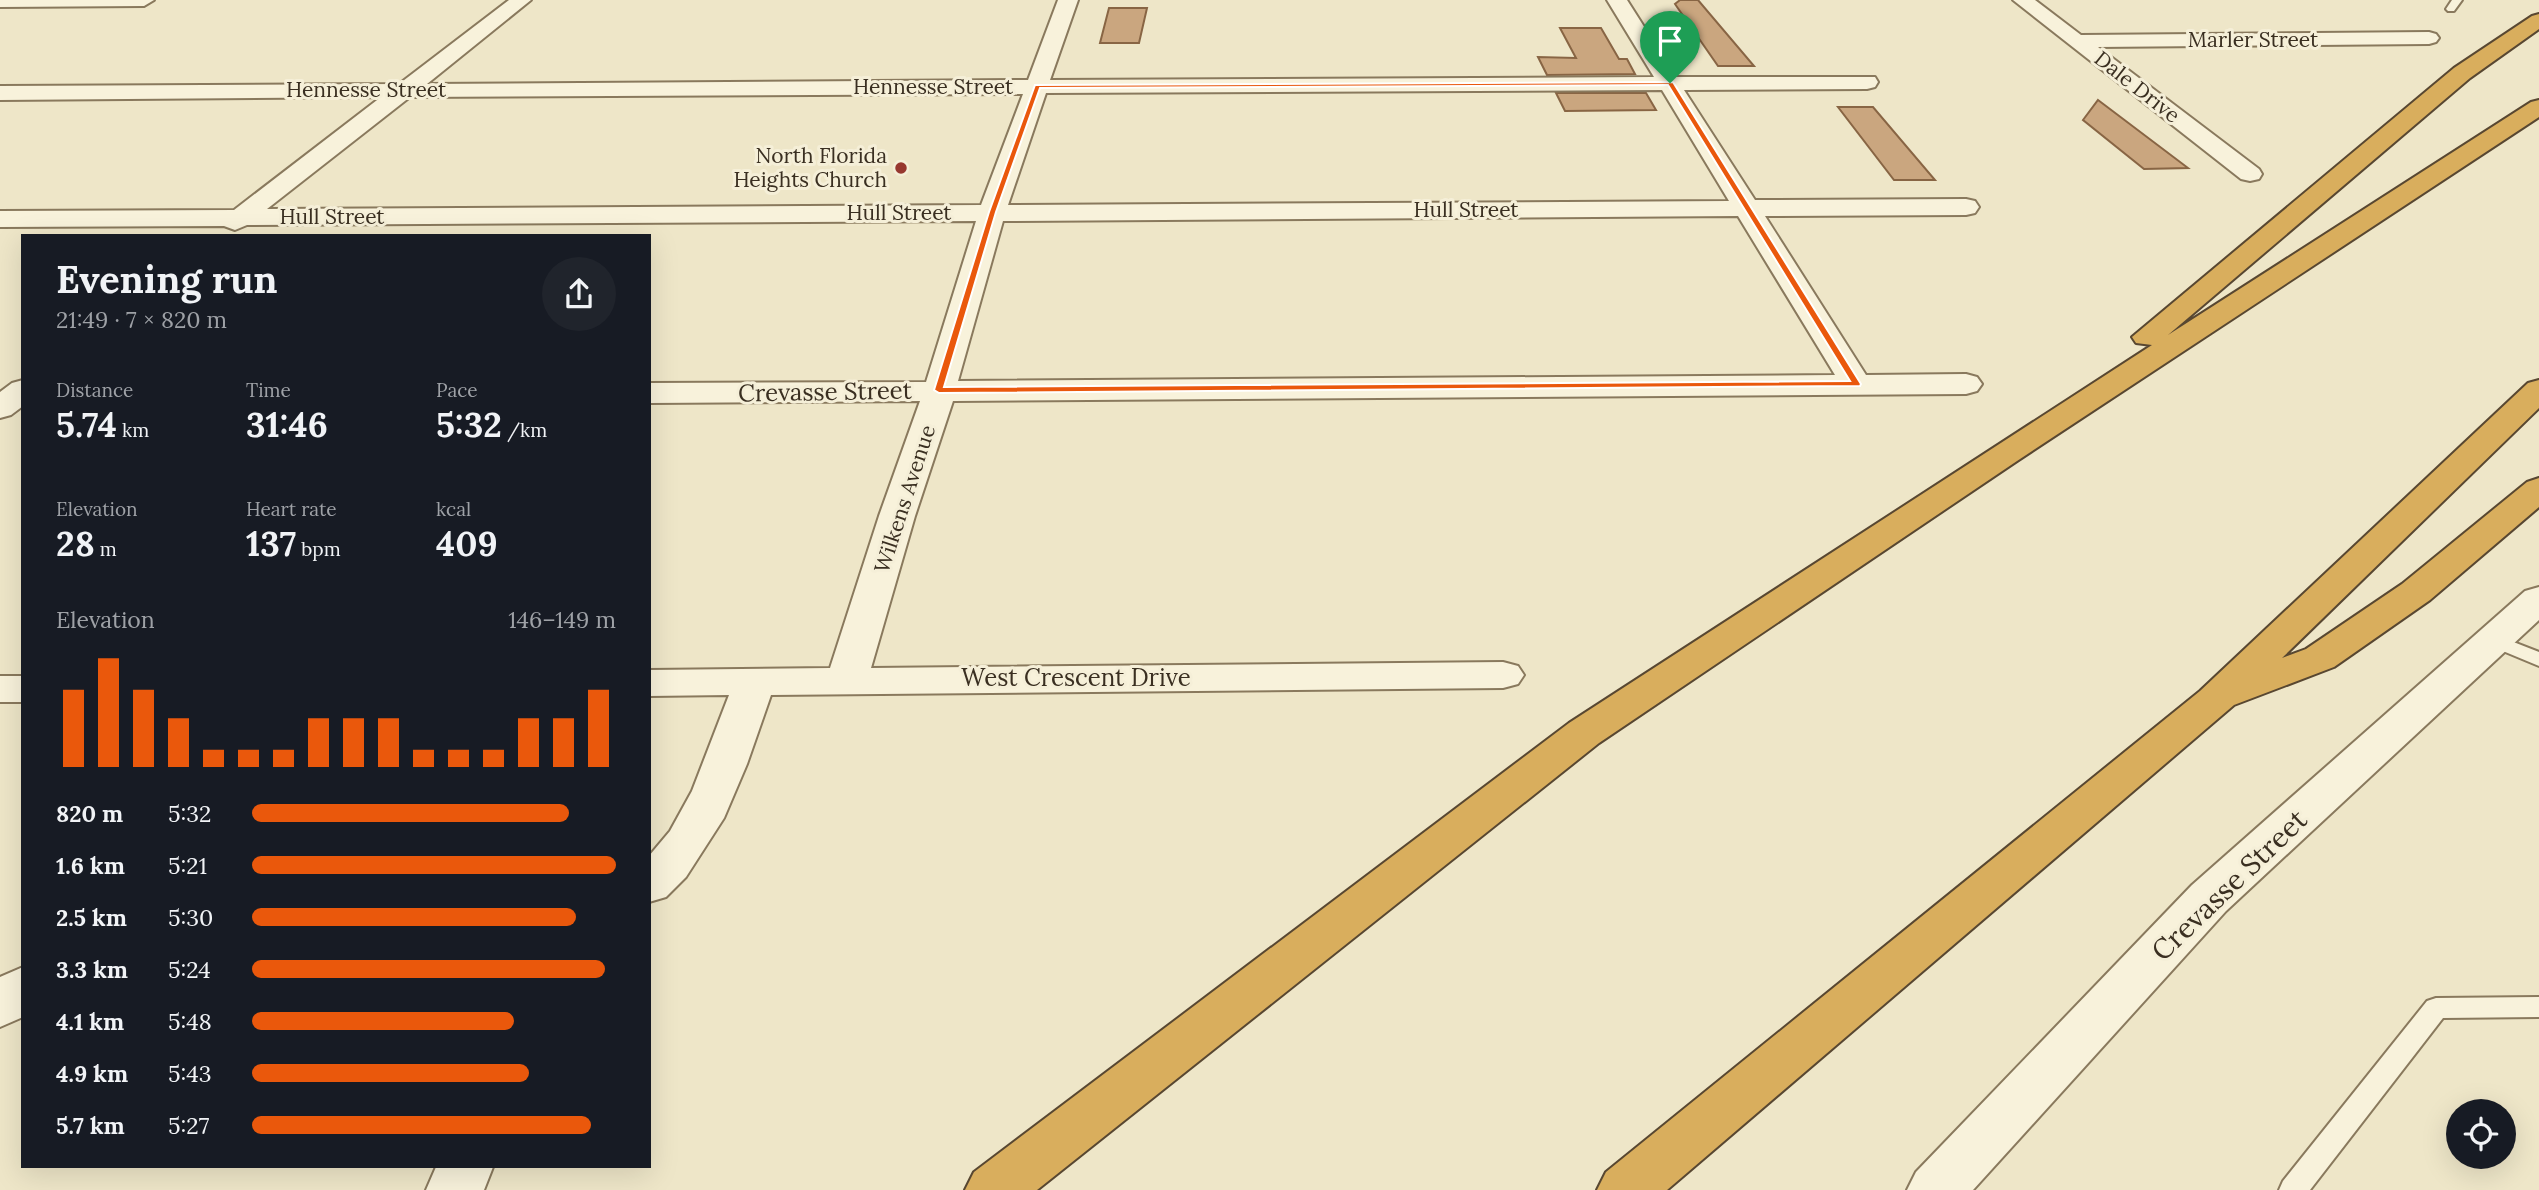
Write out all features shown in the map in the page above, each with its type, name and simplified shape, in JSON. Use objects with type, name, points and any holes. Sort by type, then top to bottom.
[{"type":"highway","points":[[2005,454],[2462,73],[2539,20]]},
{"type":"highway","points":[[994,1190],[1584,733],[2005,454],[2539,107]]},
{"type":"highway","points":[[1626,1190],[2215,699],[2539,390]]},
{"type":"highway","points":[[2215,699],[2320,658],[2416,592],[2539,489]]},
{"type":"street","points":[[0,1],[144,0]]},
{"type":"street","points":[[220,234],[521,0]]},
{"type":"street","name":"Wilkens Avenue","points":[[847,680],[992,212],[1068,0]]},
{"type":"street","points":[[1617,0],[1856,384]]},
{"type":"street","name":"Dale Drive","points":[[2023,0],[2250,174]]},
{"type":"street","name":"Marler Street","points":[[2078,41],[2429,38]]},
{"type":"street","name":"Hennesse Street","points":[[0,93],[1867,82]]},
{"type":"street","name":"Hull Street","points":[[0,219],[1966,207]]},
{"type":"street","name":"Crevasse Street","points":[[651,393],[1966,383]]},
{"type":"street","name":"Crevasse Street","points":[[1936,1190],[2208,898],[2539,598]]},
{"type":"street","name":"West Crescent Drive","points":[[651,683],[1503,675]]},
{"type":"street","points":[[651,884],[684,847],[708,803],[754,682]]},
{"type":"street","points":[[0,689],[21,688]]},
{"type":"street","points":[[0,1007],[21,989]]},
{"type":"street","points":[[456,1190],[465,1168]]},
{"type":"lane","points":[[2493,640],[2539,660]]},
{"type":"lane","points":[[2293,1190],[2436,1008],[2539,1007]]},
{"type":"building","points":[[1680,0],[1698,0],[1754,66],[1718,66],[1675,4]]},
{"type":"building","points":[[1109,8],[1147,8],[1139,43],[1100,43]]},
{"type":"building","points":[[1560,28],[1601,28],[1619,59],[1627,59],[1635,74],[1547,75],[1538,57],[1576,58]]},
{"type":"building","points":[[1556,93],[1646,93],[1656,110],[1565,111]]},
{"type":"building","points":[[2098,100],[2188,168],[2144,169],[2083,120]]},
{"type":"building","points":[[1838,107],[1873,107],[1935,180],[1894,180]]},
{"type":"place","name":"North Florida Heights Church","points":[[901,168]]},
{"type":"route","points":[[1670,83],[1856,384],[939,390],[992,212],[998,202],[1037,86],[1670,83]]}]
